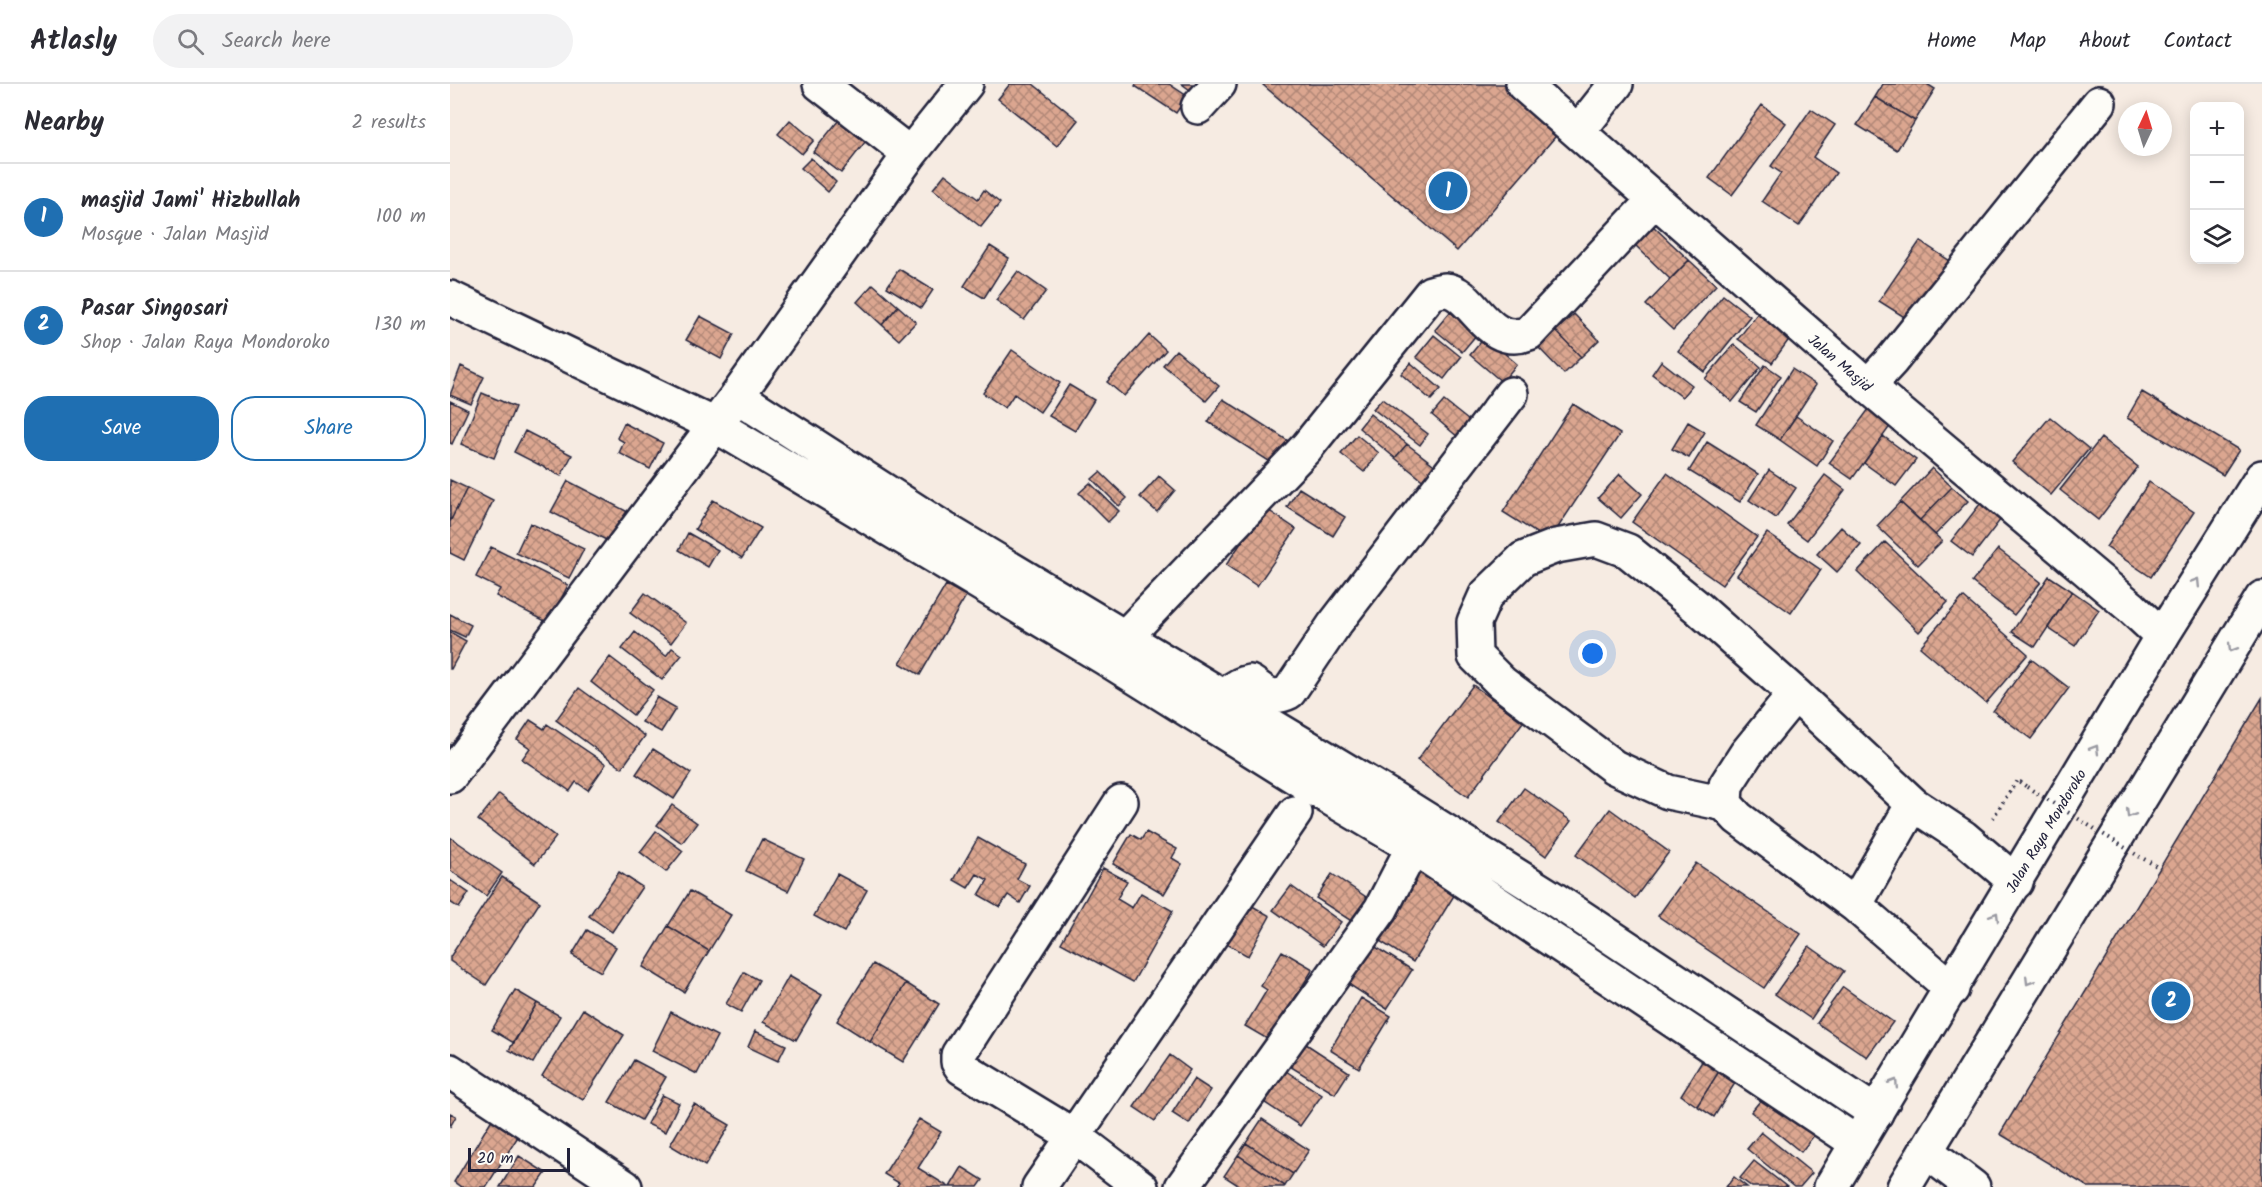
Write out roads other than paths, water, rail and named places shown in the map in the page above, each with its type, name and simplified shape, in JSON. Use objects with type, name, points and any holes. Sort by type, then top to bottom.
[{"type":"main road","points":[[820,84],[910,154]]},
{"type":"main road","points":[[450,776],[725,411],[910,154],[966,84]]},
{"type":"main road","name":"Jalan Masjid","points":[[1523,84],[1868,386],[2132,608],[2162,636]]},
{"type":"main road","points":[[1578,132],[1616,84]]},
{"type":"main road","points":[[1868,386],[1892,360],[2099,103]]},
{"type":"main road","points":[[1125,637],[1307,447],[1431,293],[1446,290],[1457,294],[1491,327],[1506,336],[1518,337],[1529,333],[1655,200]]},
{"type":"main road","points":[[450,298],[725,411],[944,529],[1125,637],[1218,710],[1413,847],[1857,1143]]},
{"type":"main road","points":[[1218,710],[1232,689],[1239,683],[1250,682],[1271,696],[1281,696],[1289,692],[1334,625],[1511,394]]},
{"type":"main road","points":[[725,411],[1106,658],[1218,710],[1389,796],[1554,899],[1876,1113]]},
{"type":"main road","name":"Jalan Raya Mondoroko","points":[[1831,1187],[2162,636],[2262,477]]},
{"type":"main road","points":[[1952,989],[1855,905],[1738,818],[1725,804],[1668,792],[1614,768],[1502,683],[1475,656],[1474,622],[1486,595],[1523,559],[1556,546],[1596,539],[1628,551],[1697,607],[1913,804],[1974,847],[2016,882]]},
{"type":"main road","points":[[1904,1187],[2262,598]]},
{"type":"main road","points":[[1725,804],[1726,786],[1746,754],[1795,694]]},
{"type":"main road","points":[[1121,802],[958,1055],[958,1062],[962,1068],[1074,1136],[1141,1187]]},
{"type":"main road","points":[[1855,905],[1913,804]]},
{"type":"main road","points":[[1039,1187],[1295,813]]},
{"type":"main road","points":[[1182,1187],[1381,909],[1413,847]]},
{"type":"main road","points":[[450,1071],[625,1187]]},
{"type":"main road","points":[[1926,1151],[1973,1187]]},
{"type":"place","name":"masjid Jami' Hizbullah","points":[[1448,191]]},
{"type":"place","name":"Pasar Singosari","points":[[2171,1001]]}]
